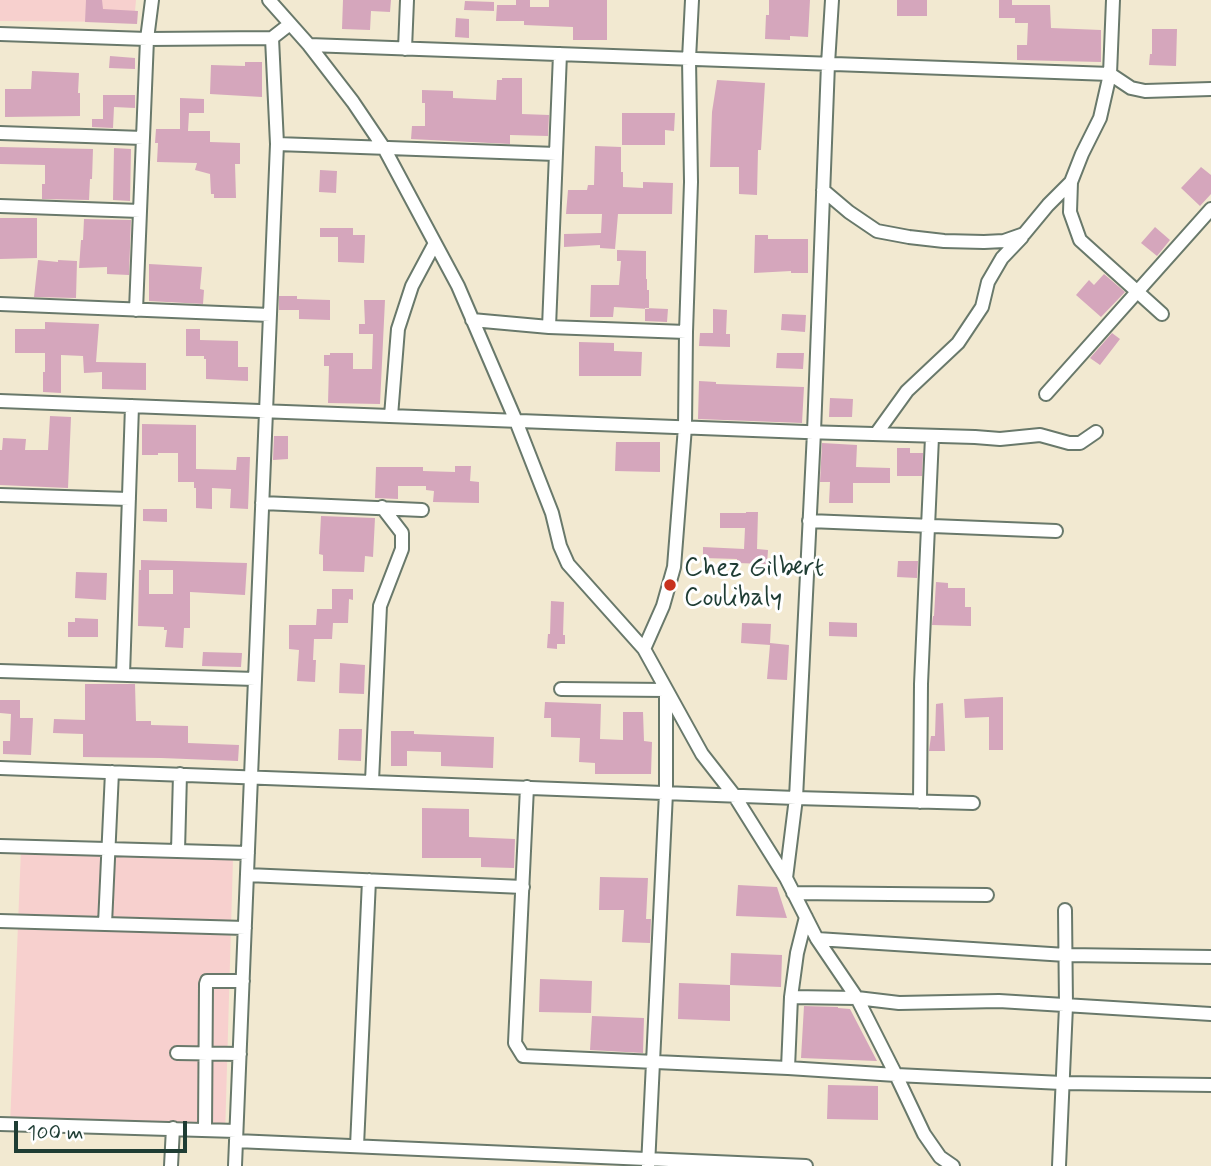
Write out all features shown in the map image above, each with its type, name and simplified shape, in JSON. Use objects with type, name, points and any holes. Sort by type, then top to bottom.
[{"type":"street","points":[[136,310],[147,39],[152,0]]},
{"type":"street","points":[[405,49],[407,0]]},
{"type":"street","points":[[644,649],[663,606],[674,567],[685,427],[692,0]]},
{"type":"street","points":[[786,878],[796,798],[832,0]]},
{"type":"street","points":[[1113,0],[1110,74],[1100,118],[1071,182],[1070,212],[1080,240],[1162,314]]},
{"type":"street","points":[[274,3],[353,102],[384,148],[458,286],[516,421],[552,513],[560,546],[568,564],[644,649],[702,754],[734,795],[786,878],[817,939],[856,998],[924,1134],[940,1157],[953,1166]]},
{"type":"street","points":[[0,34],[147,39],[272,37],[290,24]]},
{"type":"street","points":[[235,1166],[277,144],[272,37]]},
{"type":"street","points":[[309,45],[1110,74],[1130,88],[1145,91],[1211,89]]},
{"type":"street","points":[[549,327],[560,54]]},
{"type":"street","points":[[0,133],[143,138]]},
{"type":"street","points":[[277,144],[556,154]]},
{"type":"street","points":[[876,434],[907,391],[958,343],[982,307],[988,282],[1002,258],[1071,182]]},
{"type":"street","points":[[823,190],[877,231],[932,240],[984,242],[1004,241],[1024,234]]},
{"type":"street","points":[[0,206],[140,212]]},
{"type":"street","points":[[1046,394],[1211,209]]},
{"type":"street","points":[[391,416],[398,328],[412,286],[435,243]]},
{"type":"street","points":[[0,304],[270,315]]},
{"type":"street","points":[[472,320],[549,327],[686,332]]},
{"type":"street","points":[[0,401],[1000,439],[1040,435],[1069,443],[1080,443],[1096,432]]},
{"type":"street","points":[[123,675],[132,406]]},
{"type":"street","points":[[920,802],[921,684],[932,436]]},
{"type":"street","points":[[0,495],[129,499]]},
{"type":"street","points":[[262,503],[422,510]]},
{"type":"street","points":[[372,781],[380,606],[402,550],[402,533],[382,508]]},
{"type":"street","points":[[809,520],[1056,530]]},
{"type":"street","points":[[0,671],[255,679]]},
{"type":"street","points":[[561,689],[666,691]]},
{"type":"street","points":[[648,1163],[666,793],[666,691]]},
{"type":"street","points":[[0,768],[973,803]]},
{"type":"street","points":[[105,924],[111,772]]},
{"type":"street","points":[[178,851],[180,774]]},
{"type":"street","points":[[527,787],[515,1043],[523,1056],[1062,1083],[1211,1085]]},
{"type":"street","points":[[0,846],[248,853]]},
{"type":"street","points":[[247,875],[523,887]]},
{"type":"street","points":[[357,1146],[369,880]]},
{"type":"street","points":[[793,893],[987,895]]},
{"type":"street","points":[[1059,1166],[1066,1006],[1065,910]]},
{"type":"street","points":[[788,1068],[790,998],[806,917]]},
{"type":"street","points":[[0,921],[245,928]]},
{"type":"street","points":[[817,939],[1066,955],[1211,957]]},
{"type":"street","points":[[205,1130],[207,981],[243,981]]},
{"type":"street","points":[[790,998],[856,998],[899,1003],[999,1001],[1211,1014]]},
{"type":"street","points":[[177,1053],[240,1054]]},
{"type":"street","points":[[0,1124],[205,1130],[236,1136],[516,1160],[806,1166]]},
{"type":"street","points":[[171,1166],[173,1128]]},
{"type":"shaded area","points":[[0,0],[136,0],[134,22],[0,21]]},
{"type":"shaded area","points":[[21,849],[233,858],[225,1136],[10,1126]]},
{"type":"building","points":[[86,0],[102,0],[103,9],[138,11],[137,24],[85,22]]},
{"type":"building","points":[[343,0],[391,0],[390,12],[371,11],[370,30],[342,29]]},
{"type":"building","points":[[516,0],[530,0],[530,7],[549,7],[549,0],[607,0],[607,40],[573,40],[573,27],[524,25],[524,21],[496,21],[497,5],[516,5]]},
{"type":"building","points":[[769,0],[810,0],[808,37],[790,36],[790,40],[765,39]]},
{"type":"building","points":[[897,0],[927,0],[927,16],[897,16]]},
{"type":"building","points":[[999,0],[1012,0],[1012,5],[1050,5],[1051,28],[1101,30],[1101,62],[1017,60],[1017,45],[1027,45],[1028,23],[1015,23],[1015,18],[999,18]]},
{"type":"building","points":[[465,1],[494,2],[494,11],[464,10]]},
{"type":"building","points":[[456,18],[469,19],[469,38],[455,37]]},
{"type":"building","points":[[1152,29],[1177,29],[1176,66],[1149,65]]},
{"type":"building","points":[[110,56],[135,58],[135,69],[109,68]]},
{"type":"building","points":[[245,62],[262,62],[262,97],[210,94],[211,65],[245,66]]},
{"type":"building","points":[[32,71],[79,73],[80,116],[5,117],[5,89],[31,89]]},
{"type":"building","points":[[522,78],[522,114],[549,115],[548,136],[510,135],[510,144],[411,139],[412,126],[425,126],[422,90],[453,91],[453,98],[496,100],[497,80]]},
{"type":"building","points":[[717,80],[765,83],[761,150],[758,150],[757,195],[739,194],[739,167],[710,167],[712,112]]},
{"type":"building","points":[[103,95],[135,95],[135,108],[114,107],[113,128],[92,127],[92,119],[103,119]]},
{"type":"building","points":[[180,98],[204,99],[204,113],[189,113],[188,131],[210,131],[210,142],[240,143],[240,164],[235,164],[236,198],[214,198],[214,194],[211,194],[210,174],[195,170],[197,163],[157,162],[156,129],[180,129]]},
{"type":"building","points":[[622,113],[675,113],[674,131],[665,130],[665,145],[622,145]]},
{"type":"building","points":[[595,146],[621,147],[623,187],[643,188],[643,182],[673,183],[672,214],[618,214],[615,249],[600,248],[600,245],[564,247],[564,234],[601,233],[602,214],[566,214],[568,190],[587,190],[588,185],[594,185]]},
{"type":"building","points":[[0,147],[93,149],[89,200],[42,199],[45,165],[0,164]]},
{"type":"building","points":[[114,148],[131,149],[130,201],[113,200]]},
{"type":"building","points":[[1201,167],[1211,175],[1211,194],[1200,206],[1181,188]]},
{"type":"building","points":[[320,170],[337,171],[336,193],[319,192]]},
{"type":"building","points":[[0,218],[37,218],[37,258],[0,259]]},
{"type":"building","points":[[84,219],[131,220],[129,275],[107,274],[107,267],[79,268]]},
{"type":"building","points":[[1155,227],[1170,240],[1157,256],[1141,243]]},
{"type":"building","points":[[320,228],[353,228],[353,235],[365,235],[364,263],[338,262],[338,237],[320,237]]},
{"type":"building","points":[[755,235],[768,235],[768,239],[808,239],[808,273],[754,273]]},
{"type":"building","points":[[617,250],[646,251],[649,309],[614,307],[613,317],[590,317],[591,285],[619,285],[621,261],[617,261]]},
{"type":"building","points":[[38,260],[77,261],[76,298],[34,297]]},
{"type":"building","points":[[149,264],[202,267],[200,289],[204,290],[203,304],[149,301]]},
{"type":"building","points":[[1104,274],[1125,292],[1101,317],[1076,295],[1089,280],[1094,285]]},
{"type":"building","points":[[279,296],[330,300],[330,320],[299,319],[299,310],[279,310]]},
{"type":"building","points":[[364,300],[385,300],[380,404],[328,403],[329,366],[324,366],[324,355],[353,353],[353,369],[372,369],[373,334],[359,334],[359,324],[365,324]]},
{"type":"building","points":[[645,308],[668,309],[667,322],[645,321]]},
{"type":"building","points":[[713,309],[727,310],[726,334],[730,334],[730,347],[699,346],[700,333],[713,333]]},
{"type":"building","points":[[782,314],[806,315],[805,332],[781,330]]},
{"type":"building","points":[[45,322],[99,324],[96,362],[146,363],[146,390],[102,389],[102,372],[84,373],[83,356],[61,355],[61,393],[43,392],[45,353],[15,353],[15,329],[45,329]]},
{"type":"building","points":[[186,329],[200,329],[200,340],[238,341],[238,367],[248,367],[248,381],[206,379],[204,356],[186,356]]},
{"type":"building","points":[[1112,333],[1120,339],[1100,365],[1090,358]]},
{"type":"building","points":[[579,342],[614,343],[614,351],[642,352],[641,376],[579,376]]},
{"type":"building","points":[[777,353],[804,353],[803,369],[776,368]]},
{"type":"building","points":[[699,381],[804,387],[802,423],[698,419]]},
{"type":"building","points":[[830,398],[853,399],[852,417],[829,417]]},
{"type":"building","points":[[50,416],[71,417],[68,488],[0,485],[0,450],[3,438],[26,439],[25,450],[48,450]]},
{"type":"building","points":[[142,424],[196,425],[196,469],[236,470],[237,457],[250,457],[248,509],[230,508],[231,489],[212,488],[212,509],[196,508],[194,482],[178,482],[178,453],[142,455]]},
{"type":"building","points":[[274,436],[288,436],[288,459],[273,460]]},
{"type":"building","points":[[616,442],[660,442],[660,472],[615,471]]},
{"type":"building","points":[[822,443],[857,445],[856,467],[890,468],[890,483],[853,483],[853,503],[829,503],[830,482],[820,482]]},
{"type":"building","points":[[897,448],[910,448],[910,453],[923,453],[922,476],[897,476]]},
{"type":"building","points":[[455,466],[471,466],[470,481],[479,482],[479,503],[433,502],[434,491],[426,490],[426,486],[398,486],[398,499],[375,498],[376,467],[423,467],[423,471],[455,472]]},
{"type":"building","points":[[143,509],[167,509],[167,522],[143,521]]},
{"type":"building","points":[[758,512],[757,549],[768,550],[767,564],[737,563],[737,559],[703,558],[703,547],[744,549],[745,528],[720,528],[720,513]]},
{"type":"building","points":[[321,516],[375,518],[373,557],[365,556],[364,572],[323,571],[323,555],[319,554]]},
{"type":"building","points":[[141,560],[247,563],[245,595],[190,592],[190,628],[184,628],[183,648],[165,647],[167,630],[164,630],[164,627],[138,626]],"holes":[[[149,570],[173,570],[173,594],[149,594]]]},
{"type":"building","points":[[898,561],[918,561],[917,578],[897,577]]},
{"type":"building","points":[[76,572],[107,573],[106,600],[75,598]]},
{"type":"building","points":[[936,582],[948,583],[948,588],[965,588],[965,607],[971,607],[971,626],[932,625]]},
{"type":"building","points":[[332,589],[353,589],[353,600],[349,599],[348,623],[333,623],[332,639],[314,639],[315,682],[297,681],[299,650],[289,649],[289,625],[316,625],[317,609],[332,609]]},
{"type":"building","points":[[551,601],[564,602],[565,644],[557,644],[557,649],[547,648]]},
{"type":"building","points":[[75,618],[98,619],[98,637],[68,637],[68,622],[75,622]]},
{"type":"building","points":[[829,622],[857,623],[857,637],[829,636]]},
{"type":"building","points":[[742,623],[771,624],[770,643],[789,645],[787,680],[767,679],[770,645],[741,643]]},
{"type":"building","points":[[203,652],[242,653],[241,667],[202,666]]},
{"type":"building","points":[[340,663],[365,665],[364,694],[339,693]]},
{"type":"building","points":[[85,684],[135,684],[136,721],[151,721],[151,725],[188,726],[188,743],[239,745],[238,761],[83,757],[83,734],[53,733],[54,719],[85,720]]},
{"type":"building","points":[[1003,697],[1003,750],[989,750],[989,717],[965,718],[964,699]]},
{"type":"building","points":[[0,700],[20,700],[20,718],[33,718],[31,755],[3,754],[3,741],[10,741],[11,714],[0,713]]},
{"type":"building","points":[[545,702],[601,704],[600,739],[623,740],[623,712],[643,712],[644,741],[652,742],[651,774],[595,774],[595,763],[579,762],[580,738],[551,737],[551,718],[544,718]]},
{"type":"building","points":[[943,703],[945,751],[929,751],[931,736],[935,736],[936,704]]},
{"type":"building","points":[[339,729],[362,729],[361,761],[338,760]]},
{"type":"building","points":[[391,731],[494,737],[493,768],[441,766],[441,752],[407,751],[407,766],[391,766]]},
{"type":"building","points":[[422,808],[469,809],[469,837],[515,839],[514,868],[481,867],[481,858],[422,858]]},
{"type":"building","points":[[600,877],[648,878],[646,919],[651,919],[650,943],[622,942],[624,910],[599,910]]},
{"type":"building","points":[[738,885],[777,887],[787,918],[736,916]]},
{"type":"building","points":[[731,953],[782,955],[781,987],[730,985]]},
{"type":"building","points":[[540,979],[592,981],[591,1013],[539,1012]]},
{"type":"building","points":[[679,983],[730,985],[730,1021],[678,1019]]},
{"type":"building","points":[[804,1006],[850,1009],[877,1061],[801,1058]]},
{"type":"building","points":[[592,1016],[644,1018],[643,1053],[590,1050]]},
{"type":"building","points":[[828,1085],[878,1086],[878,1120],[827,1119]]},
{"type":"place","name":"Chez Gilbert Coulibaly","points":[[670,585]]}]
